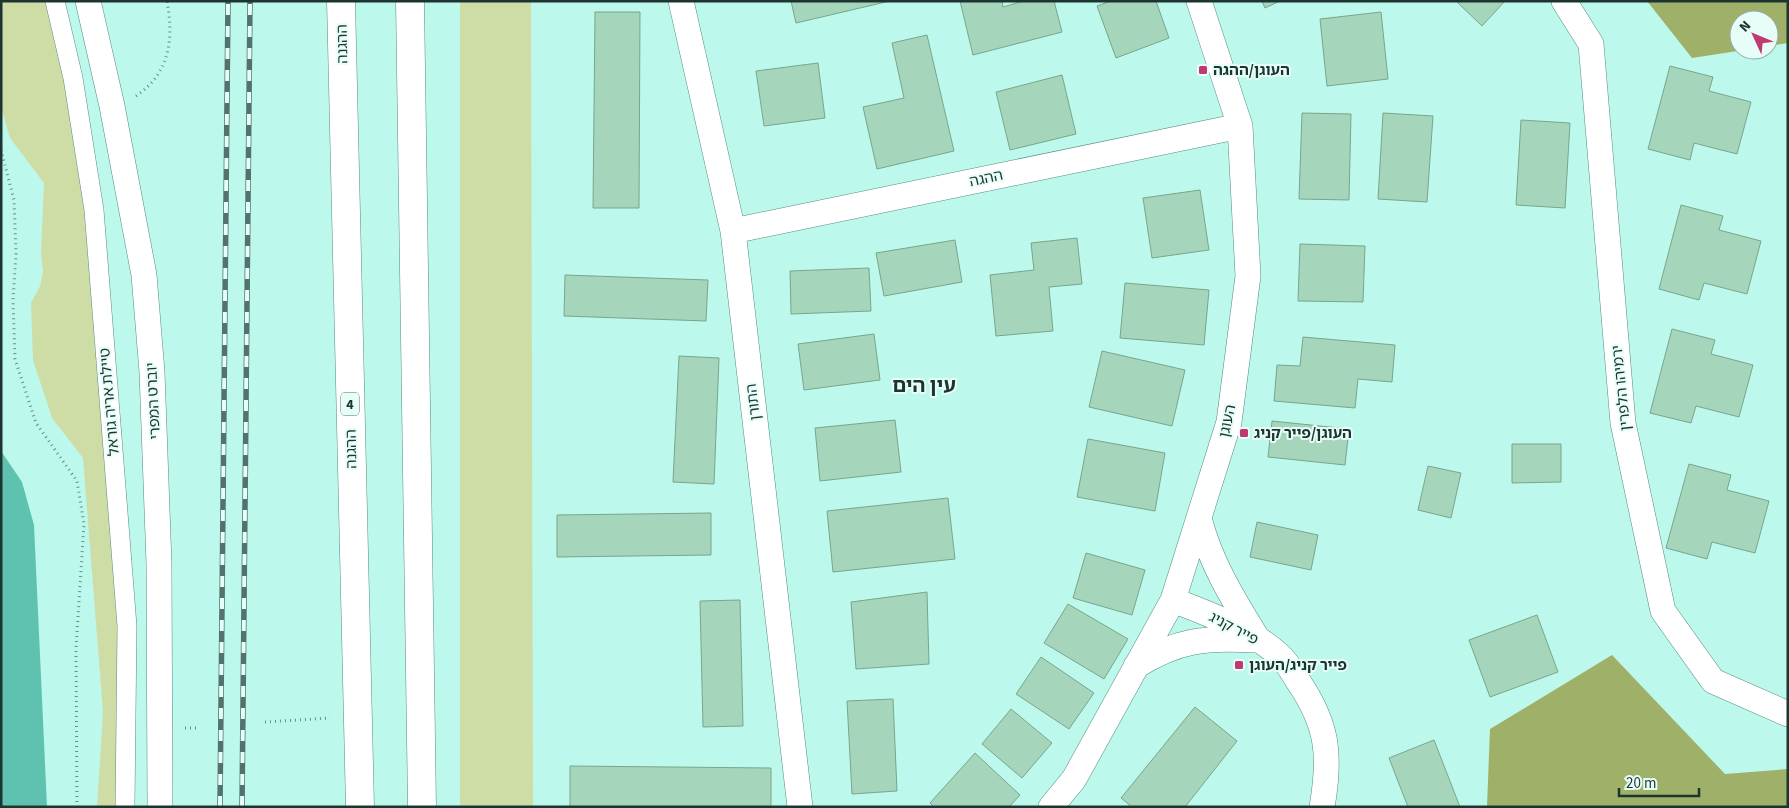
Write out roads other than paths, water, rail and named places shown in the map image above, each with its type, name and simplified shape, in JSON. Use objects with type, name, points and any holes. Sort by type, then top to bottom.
[{"type":"highway","name":"ההגנה","points":[[341,1],[360,807]]},
{"type":"highway","points":[[410,1],[422,807]]},
{"type":"street","name":"טיילת אריה גוראל","points":[[55,1],[73,78],[94,210],[126,626],[125,807]]},
{"type":"street","name":"יוברט המפרי","points":[[88,1],[112,106],[144,275],[152,372],[159,564],[160,807]]},
{"type":"street","name":"התורן","points":[[681,1],[733,231],[800,807]]},
{"type":"street","name":"העוגן","points":[[1051,807],[1074,779],[1172,600],[1229,422],[1248,276],[1240,126],[1199,1]]},
{"type":"street","name":"ירמיהו הלפרין","points":[[1564,1],[1591,44],[1623,423],[1663,611],[1713,681],[1788,714]]},
{"type":"street","name":"ההגה","points":[[733,231],[1240,126]]},
{"type":"street","points":[[1199,518],[1205,543],[1218,572],[1259,640]]},
{"type":"street","name":"פייר קניג","points":[[1172,600],[1228,623],[1259,640],[1282,656],[1308,696],[1324,733],[1328,771],[1322,807]]},
{"type":"street","points":[[1136,666],[1158,652],[1179,644],[1231,639],[1259,640]]},
{"type":"railway","points":[[220,807],[228,1]]},
{"type":"railway","points":[[242,807],[250,1]]},
{"type":"place","name":"העוגן/ההגה","points":[[1203,70]]},
{"type":"place","name":"העוגן/פייר קניג","points":[[1244,433]]},
{"type":"place","name":"פייר קניג/העוגן","points":[[1239,665]]},
{"type":"district","name":"עין הים","points":[[924,385]]}]
